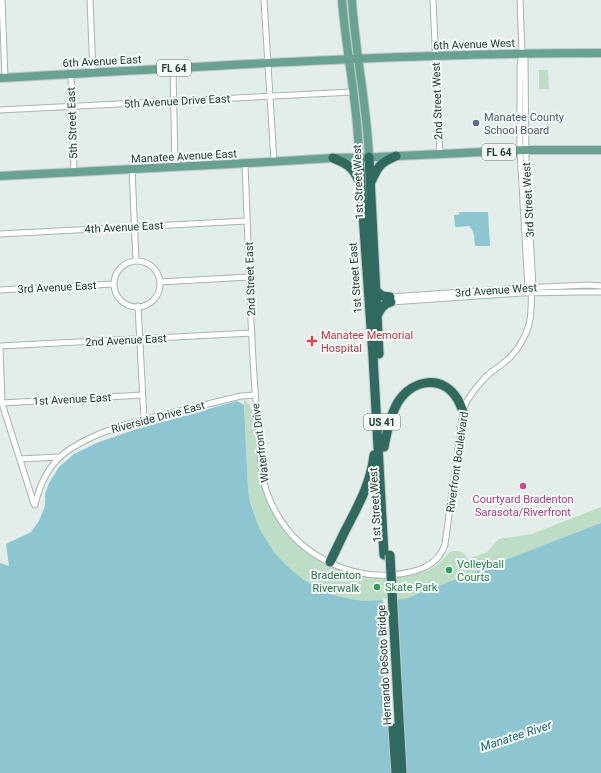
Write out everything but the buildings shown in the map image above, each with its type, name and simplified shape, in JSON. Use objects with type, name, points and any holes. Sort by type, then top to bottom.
[{"type":"highway","points":[[370,183],[380,164],[385,160],[396,156]]},
{"type":"highway","name":"1st Street East","points":[[358,157],[387,555]]},
{"type":"highway","name":"1st Street West","points":[[368,157],[384,447],[387,555]]},
{"type":"highway","points":[[333,158],[351,168],[360,182]]},
{"type":"highway","points":[[375,290],[382,296],[391,300],[383,306],[377,316]]},
{"type":"highway","points":[[384,447],[388,427],[394,409],[405,393],[415,386],[429,382],[446,388],[459,401],[463,412]]},
{"type":"highway","points":[[330,562],[360,502],[368,482],[372,468],[377,426]]},
{"type":"highway","name":"Hernando DeSoto Bridge","points":[[387,555],[396,773]]},
{"type":"highway","name":"Hernando DeSoto Bridge","points":[[387,555],[402,773]]},
{"type":"main road","name":"1st Street East","points":[[342,0],[354,92],[358,136],[358,157]]},
{"type":"main road","name":"1st Street West","points":[[352,0],[358,59],[365,100],[368,157]]},
{"type":"main road","name":"6th Avenue West","points":[[349,59],[522,53],[601,53]]},
{"type":"main road","name":"6th Avenue East","points":[[3,78],[349,59]]},
{"type":"main road","name":"FL 64","points":[[368,157],[523,151],[601,150]]},
{"type":"main road","name":"Manatee Avenue East","points":[[0,176],[368,157]]},
{"type":"street","points":[[2,0],[3,78]]},
{"type":"street","points":[[90,0],[93,72]]},
{"type":"street","points":[[264,0],[274,162]]},
{"type":"street","name":"2nd Street West","points":[[433,0],[440,154]]},
{"type":"street","name":"3rd Street West","points":[[507,360],[518,348],[526,334],[531,308],[520,107],[520,60],[522,53],[520,0]]},
{"type":"street","name":"3rd Street West","points":[[522,53],[525,60],[526,107],[523,151]]},
{"type":"street","points":[[173,68],[175,167]]},
{"type":"street","name":"5th Street East","points":[[70,74],[74,172]]},
{"type":"street","name":"5th Avenue Drive East","points":[[0,110],[354,92]]},
{"type":"street","points":[[520,107],[526,107]]},
{"type":"street","name":"2nd Street East","points":[[245,164],[254,395]]},
{"type":"street","points":[[132,170],[136,261]]},
{"type":"street","name":"4th Avenue East","points":[[0,234],[247,221]]},
{"type":"street","points":[[136,261],[146,263],[151,266],[158,274],[160,282],[159,290],[154,299],[145,305],[138,306],[129,305],[121,300],[115,291],[114,284],[120,268],[127,263],[136,261]]},
{"type":"street","points":[[160,282],[250,277]]},
{"type":"street","name":"3rd Avenue East","points":[[0,290],[114,284]]},
{"type":"street","points":[[599,286],[599,292]]},
{"type":"street","name":"3rd Avenue West","points":[[391,300],[531,289],[599,286]]},
{"type":"street","name":"3rd Avenue West","points":[[531,289],[599,292]]},
{"type":"street","points":[[138,306],[144,420]]},
{"type":"street","name":"2nd Avenue East","points":[[0,347],[252,333]]},
{"type":"street","points":[[0,347],[2,403],[35,505],[42,480],[59,457]]},
{"type":"street","name":"Riverfront Boulelvard","points":[[447,533],[463,412],[466,403],[481,382],[507,360]]},
{"type":"street","name":"1st Avenue East","points":[[2,403],[142,395]]},
{"type":"street","name":"Riverside Drive East","points":[[59,457],[78,444],[99,434],[125,425],[240,396],[254,395]]},
{"type":"street","name":"Waterfront Drive","points":[[254,395],[264,482],[272,505],[283,524],[295,538],[314,554],[348,570],[376,575],[392,575],[410,572],[426,567],[437,560],[444,549],[447,533]]},
{"type":"street","points":[[20,459],[59,457]]},
{"type":"green space","points":[[539,70],[548,70],[549,89],[539,89]]},
{"type":"green space","name":"Bradenton Riverwalk","points":[[244,400],[250,405],[256,426],[259,473],[263,487],[278,519],[290,536],[318,560],[338,569],[380,578],[413,575],[427,571],[436,566],[450,552],[461,552],[467,559],[487,552],[499,539],[532,534],[601,507],[601,523],[405,600],[364,601],[331,594],[304,580],[287,566],[272,550],[258,525],[248,490]]},
{"type":"water","points":[[459,212],[488,212],[490,246],[475,246],[473,233],[469,226],[455,226],[454,215],[459,215]]},
{"type":"water","name":"Manatee River","points":[[237,401],[244,405],[248,490],[251,505],[258,525],[274,552],[286,565],[304,580],[331,594],[364,601],[405,599],[601,523],[601,773],[0,773],[0,563],[9,566],[6,544],[31,532],[39,521],[45,506],[45,494],[49,483],[59,467],[74,454],[99,442],[137,429]]},
{"type":"pier","points":[[396,598],[405,773],[393,773],[383,599]]},
{"type":"place","name":"Manatee County School Board","points":[[476,123]]},
{"type":"place","name":"Manatee Memorial Hospital","points":[[312,341]]},
{"type":"place","name":"Courtyard Bradenton Sarasota/Riverfront","points":[[523,486]]},
{"type":"place","name":"Volleyball Courts","points":[[449,570]]},
{"type":"place","name":"Skate Park","points":[[377,587]]}]
